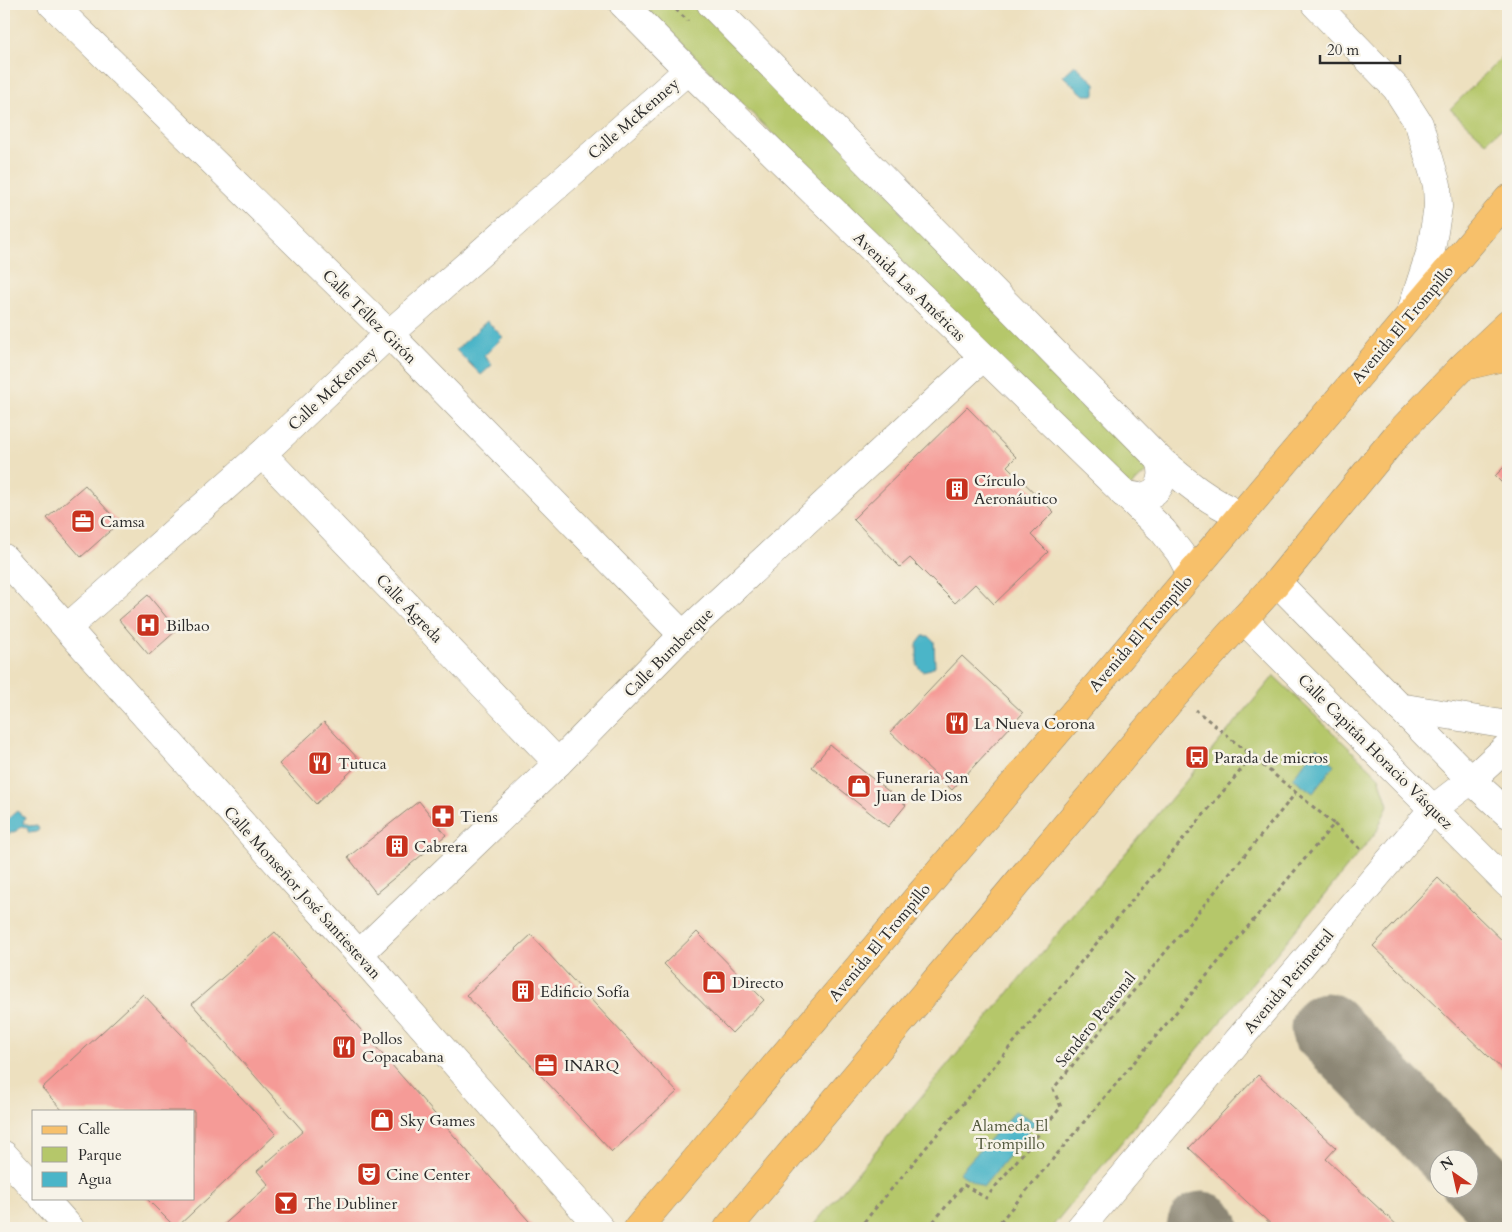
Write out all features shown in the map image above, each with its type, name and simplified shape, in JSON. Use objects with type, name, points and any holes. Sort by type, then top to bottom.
[{"type":"main road","name":"Avenida El Trompillo","points":[[638,1228],[1508,199]]},
{"type":"main road","points":[[728,1228],[1176,694],[1277,582],[1397,435],[1463,366],[1508,324]]},
{"type":"main road","points":[[1463,366],[1508,356]]},
{"type":"street","name":"Calle Téllez Girón","points":[[52,4],[389,334],[683,635]]},
{"type":"street","name":"Avenida Las Américas","points":[[623,4],[688,70],[1163,531],[1180,553],[1191,574]]},
{"type":"street","points":[[711,4],[1160,460],[1197,492],[1220,506],[1241,515]]},
{"type":"street","points":[[1315,4],[1396,88],[1419,124],[1437,185],[1438,207],[1431,250],[1410,315]]},
{"type":"street","name":"Calle McKenney","points":[[67,628],[262,454],[389,334],[688,70]]},
{"type":"street","name":"Calle Bumberque","points":[[359,954],[558,763],[683,635],[983,357]]},
{"type":"street","name":"Calle Ágreda","points":[[262,454],[558,763]]},
{"type":"street","points":[[1123,492],[1134,497],[1145,496],[1155,491],[1162,482],[1164,471],[1160,460]]},
{"type":"street","name":"Calle Monseñor José Santiestevan","points":[[4,558],[359,954],[600,1228]]},
{"type":"street","points":[[1277,582],[1471,780],[1508,814]]},
{"type":"street","name":"Calle Capitán Horacio Vásquez","points":[[1243,618],[1508,884]]},
{"type":"street","points":[[1399,707],[1508,725]]},
{"type":"street","name":"Avenida Perimetral","points":[[1080,1228],[1433,809],[1471,780],[1508,746]]},
{"type":"street","points":[[4,1155],[32,1186]]},
{"type":"street","points":[[45,1200],[70,1228]]},
{"type":"path","points":[[1176,694],[1251,758],[1334,824],[1383,869]]},
{"type":"path","points":[[858,1228],[1251,758]]},
{"type":"path","name":"Sendero Peatonal","points":[[928,1228],[964,1185],[986,1198],[1062,1106],[1053,1089],[1295,794]]},
{"type":"path","points":[[994,1228],[1334,824]]},
{"type":"green space","points":[[642,4],[702,4],[1156,463],[1129,488]]},
{"type":"green space","points":[[1508,51],[1508,123],[1486,142],[1450,109]]},
{"type":"green space","name":"Alameda El Trompillo","points":[[1274,676],[1379,777],[1388,805],[1377,831],[1051,1228],[811,1228]]},
{"type":"water","points":[[1075,65],[1095,83],[1095,95],[1084,95],[1063,76]]},
{"type":"water","points":[[487,321],[503,337],[484,356],[492,365],[481,375],[456,350]]},
{"type":"water","points":[[923,636],[929,636],[934,641],[935,666],[922,671],[917,665],[917,644]]},
{"type":"water","points":[[1317,746],[1334,765],[1313,793],[1293,778]]},
{"type":"water","points":[[17,811],[25,818],[23,823],[29,826],[37,825],[39,829],[37,832],[29,833],[27,828],[22,826],[16,831],[4,835],[4,822]]},
{"type":"water","points":[[1015,1111],[1036,1122],[983,1187],[959,1173]]},
{"type":"building","name":"Círculo Aeronáutico","points":[[967,407],[1016,457],[1007,466],[1054,512],[1031,535],[1048,552],[994,604],[975,584],[955,603],[910,558],[900,567],[853,519]]},
{"type":"building","points":[[1508,463],[1508,489],[1495,476]]},
{"type":"building","name":"Camsa","points":[[85,485],[119,523],[81,557],[47,518]]},
{"type":"building","name":"Bilbao","points":[[148,595],[177,630],[149,655],[119,620]]},
{"type":"building","name":"La Nueva Corona","points":[[962,656],[1023,713],[952,790],[890,732]]},
{"type":"building","name":"Tutuca","points":[[324,722],[361,762],[316,804],[279,764]]},
{"type":"building","name":"Funeraria San Juan de Dios","points":[[830,745],[906,805],[888,827],[812,767]]},
{"type":"building","name":"Cabrera","points":[[419,801],[446,835],[376,893],[348,857]]},
{"type":"building","points":[[1438,878],[1508,946],[1508,1075],[1373,946]]},
{"type":"building","name":"Cine Center","points":[[275,932],[535,1228],[220,1228],[269,1185],[257,1171],[303,1131],[192,1004]]},
{"type":"building","name":"Directo","points":[[697,932],[764,1000],[732,1033],[664,964]]},
{"type":"building","points":[[531,935],[677,1092],[612,1152],[466,995]]},
{"type":"building","points":[[143,994],[276,1134],[176,1228],[148,1200],[195,1200],[195,1110],[62,1110],[42,1088]]},
{"type":"building","points":[[1258,1075],[1336,1148],[1326,1159],[1400,1228],[1275,1228],[1189,1148]]},
{"type":"taxiway","points":[[1326,1028],[1447,1150]]},
{"type":"taxiway","points":[[1480,1182],[1508,1211]]},
{"type":"place","name":"Círculo Aeronáutico","points":[[957,489]]},
{"type":"place","name":"Camsa","points":[[83,521]]},
{"type":"place","name":"Bilbao","points":[[148,625]]},
{"type":"place","name":"La Nueva Corona","points":[[957,723]]},
{"type":"place","name":"Parada de micros","points":[[1197,757]]},
{"type":"place","name":"Tutuca","points":[[320,763]]},
{"type":"place","name":"Funeraria San Juan de Dios","points":[[859,786]]},
{"type":"place","name":"Tiens","points":[[443,816]]},
{"type":"place","name":"Cabrera","points":[[397,846]]},
{"type":"place","name":"Directo","points":[[714,982]]},
{"type":"place","name":"Edificio Sofía","points":[[523,991]]},
{"type":"place","name":"Pollos Copacabana","points":[[344,1047]]},
{"type":"place","name":"INARQ","points":[[546,1065]]},
{"type":"place","name":"Sky Games","points":[[382,1120]]},
{"type":"place","name":"Cine Center","points":[[369,1174]]},
{"type":"place","name":"The Dubliner","points":[[286,1203]]}]
